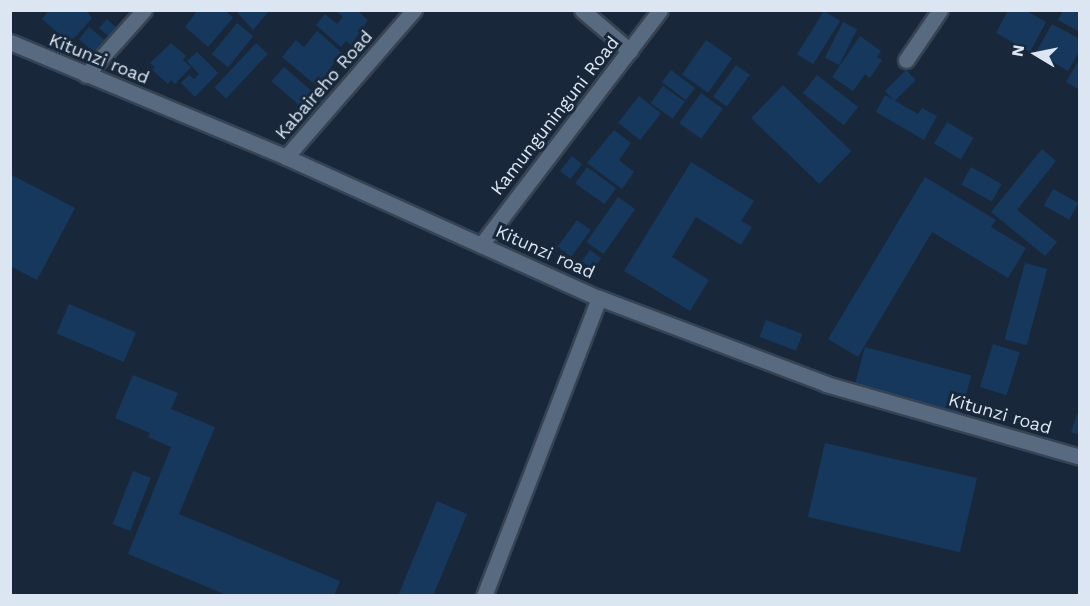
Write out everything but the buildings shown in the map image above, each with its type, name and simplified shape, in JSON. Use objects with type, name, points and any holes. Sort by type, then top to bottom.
[{"type":"street","points":[[86,75],[144,10]]},
{"type":"street","name":"Kabaireho Road","points":[[286,157],[414,10]]},
{"type":"street","points":[[582,10],[630,51]]},
{"type":"street","name":"Kamunguninguni Road","points":[[481,245],[660,10]]},
{"type":"street","points":[[906,60],[940,10]]},
{"type":"street","name":"Kitunzi road","points":[[10,42],[286,157],[599,298],[826,384],[1080,457]]},
{"type":"street","points":[[484,596],[599,298]]}]
